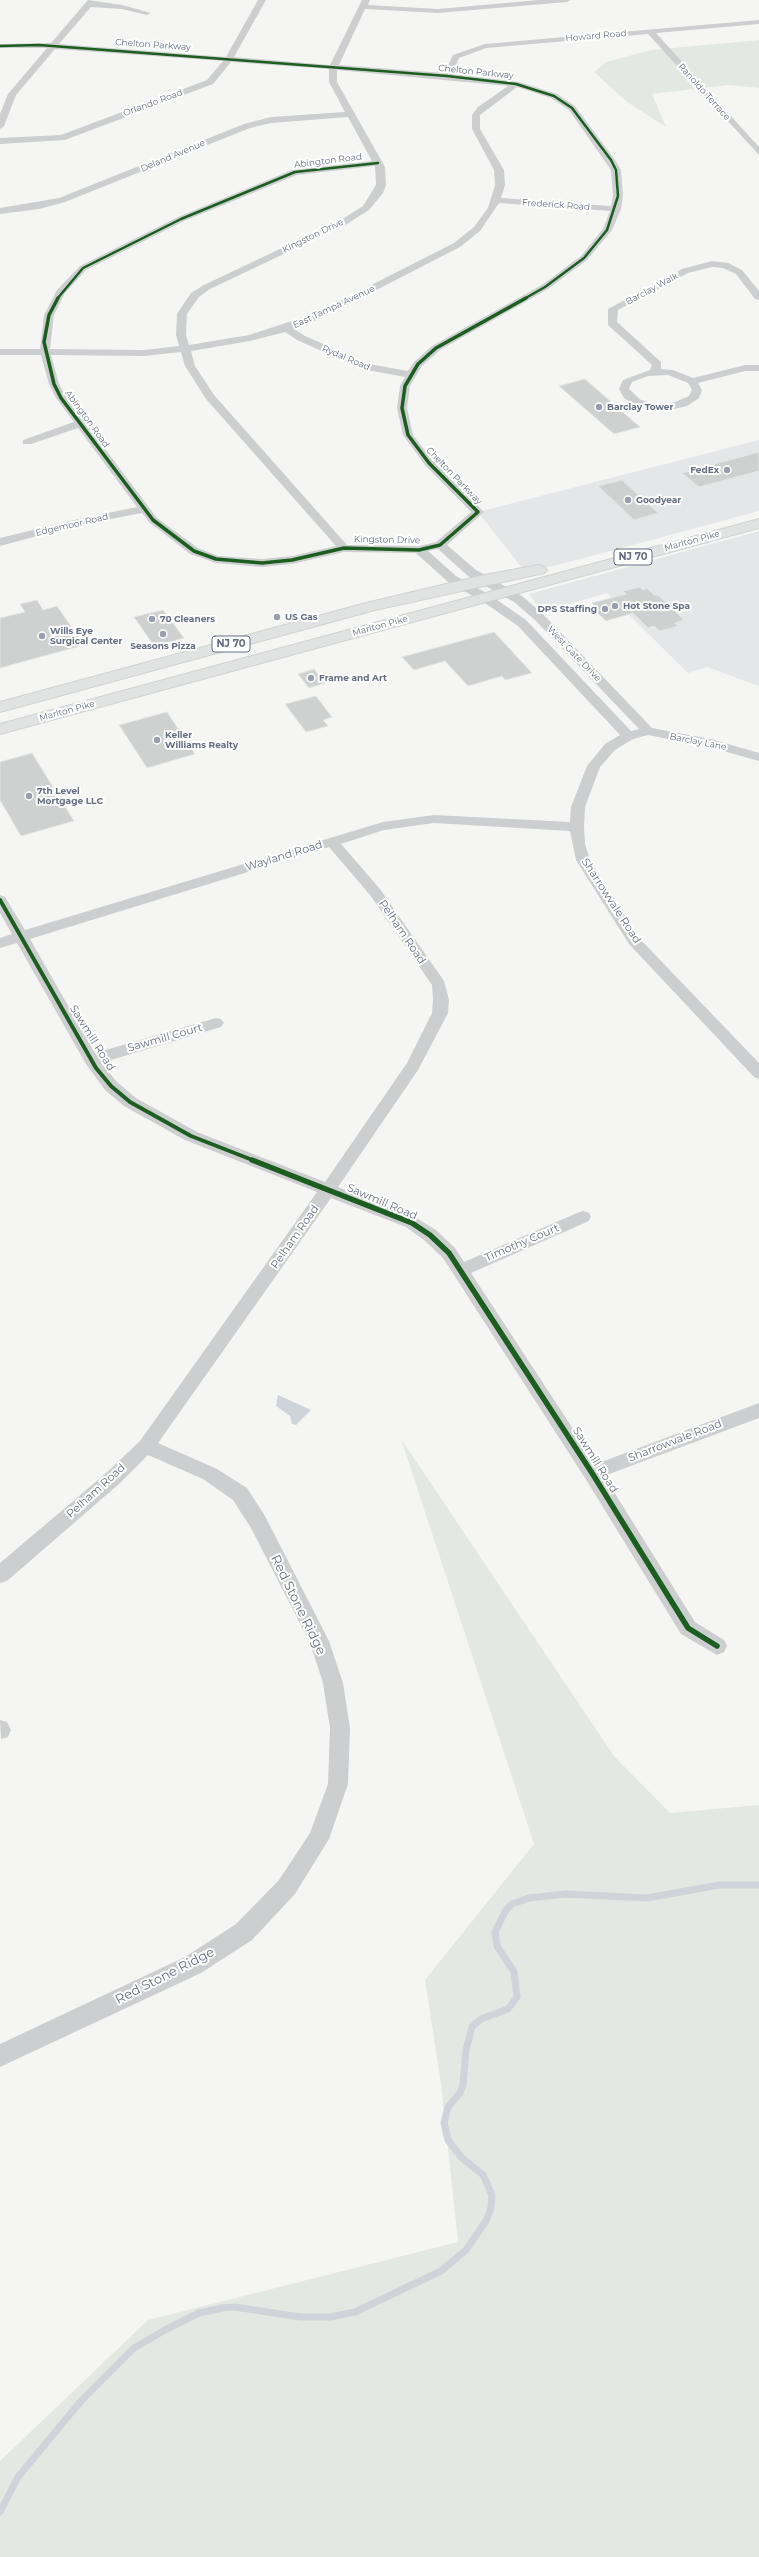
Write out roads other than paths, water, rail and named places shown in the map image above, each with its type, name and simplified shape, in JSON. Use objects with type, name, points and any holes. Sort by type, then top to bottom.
[{"type":"highway","name":"Marlton Pike","points":[[0,729],[484,588],[539,570],[759,511]]},
{"type":"highway","name":"Marlton Pike","points":[[0,707],[372,606],[484,588],[759,523]]},
{"type":"street","name":"Orlando Road","points":[[0,141],[50,140],[70,135],[210,82],[219,74],[229,60],[262,0]]},
{"type":"street","points":[[475,0],[479,8]]},
{"type":"street","points":[[333,68],[365,3],[438,11],[567,0]]},
{"type":"street","points":[[0,126],[11,97],[91,2],[148,13]]},
{"type":"street","name":"Howard Road","points":[[447,76],[456,57],[465,52],[485,46],[759,22]]},
{"type":"street","name":"Ranoldo Terrace","points":[[650,32],[759,152]]},
{"type":"street","name":"Chelton Parkway","points":[[0,46],[54,46],[447,76],[516,84],[554,96],[572,108],[585,123],[616,170],[618,196],[616,209],[601,238],[572,268],[545,287],[436,348],[418,364],[406,386],[402,408],[408,435],[429,463],[478,512],[430,547]]},
{"type":"street","name":"Kingston Drive","points":[[333,68],[333,82],[349,114],[378,163],[382,175],[381,185],[373,202],[344,222],[207,287],[195,295],[182,314],[180,335],[190,366],[210,397],[344,548],[430,547]]},
{"type":"street","name":"East Tampa Avenue","points":[[0,352],[144,353],[185,350],[250,338],[286,328],[337,307],[457,245],[487,218],[496,200],[500,185],[498,165],[476,129],[476,115],[481,109],[516,84]]},
{"type":"street","points":[[0,97],[11,97]]},
{"type":"street","name":"Deland Avenue","points":[[0,211],[39,206],[62,200],[247,126],[271,120],[349,114]]},
{"type":"street","name":"Abington Road","points":[[344,548],[292,560],[262,563],[216,559],[194,551],[178,542],[153,520],[61,398],[54,384],[45,352],[44,342],[49,315],[60,292],[83,268],[181,219],[279,177],[311,169],[378,163]]},
{"type":"street","name":"Frederick Road","points":[[496,200],[616,209]]},
{"type":"street","name":"Barclay Walk","points":[[655,372],[657,364],[612,322],[613,309],[685,271],[712,264],[725,265],[739,272],[759,297]]},
{"type":"street","name":"Rydal Road","points":[[286,328],[307,341],[366,367],[411,375]]},
{"type":"street","points":[[692,381],[746,368],[759,368]]},
{"type":"street","points":[[655,372],[676,374],[692,381],[697,387],[697,394],[692,400],[679,406],[660,407],[645,405],[633,400],[626,394],[625,384],[631,378],[655,372]]},
{"type":"street","points":[[27,442],[80,424]]},
{"type":"street","name":"Edgemoor Road","points":[[0,542],[74,523],[145,509]]},
{"type":"street","points":[[430,547],[452,579],[484,588]]},
{"type":"street","points":[[430,547],[472,573],[484,588]]},
{"type":"street","name":"West Gate Drive","points":[[484,588],[638,734]]},
{"type":"street","name":"West Gate Drive","points":[[484,588],[539,617],[638,734]]},
{"type":"street","name":"Barclay Lane","points":[[638,734],[711,743],[759,757]]},
{"type":"street","name":"Sharrowvale Road","points":[[638,734],[610,747],[594,766],[578,807],[578,844],[583,860],[634,941],[759,1073]]},
{"type":"street","name":"Wayland Road","points":[[0,943],[383,826],[434,819],[577,827]]},
{"type":"street","name":"Pelham Road","points":[[0,1575],[112,1479],[146,1446],[328,1190],[413,1066],[433,1029],[440,1013],[441,1000],[438,985],[375,892],[331,841]]},
{"type":"street","name":"Sawmill Road","points":[[0,900],[91,1060],[111,1086],[130,1102],[155,1118],[191,1136],[412,1223],[430,1235],[449,1253],[592,1473],[688,1628],[717,1646]]},
{"type":"street","name":"Sawmill Court","points":[[91,1060],[216,1023]]},
{"type":"street","name":"Timothy Court","points":[[461,1270],[583,1217]]},
{"type":"street","name":"Sharrowvale Road","points":[[592,1473],[759,1410]]},
{"type":"street","name":"Red Stone Ridge","points":[[0,2056],[193,1965],[244,1932],[288,1887],[318,1839],[338,1784],[340,1728],[333,1683],[319,1641],[258,1522],[240,1494],[210,1474],[146,1446]]},
{"type":"waterway","points":[[0,2512],[18,2477],[81,2401],[134,2348],[165,2330],[199,2313],[222,2308],[235,2307],[300,2317],[330,2317],[355,2312],[441,2271],[466,2250],[486,2221],[491,2208],[492,2195],[483,2175],[462,2158],[448,2140],[444,2123],[448,2107],[460,2093],[463,2085],[466,2050],[472,2027],[481,2019],[508,2009],[517,1997],[514,1972],[497,1946],[495,1932],[506,1910],[512,1904],[529,1898],[566,1894],[647,1898],[719,1885],[759,1885]]},
{"type":"place","name":"Barclay Tower","points":[[599,407]]},
{"type":"place","name":"FedEx","points":[[727,470]]},
{"type":"place","name":"Goodyear","points":[[628,500]]},
{"type":"place","name":"Hot Stone Spa","points":[[615,606]]},
{"type":"place","name":"DPS Staffing","points":[[605,609]]},
{"type":"place","name":"US Gas","points":[[277,617]]},
{"type":"place","name":"70 Cleaners","points":[[152,619]]},
{"type":"place","name":"Seasons Pizza","points":[[163,634]]},
{"type":"place","name":"Wills Eye Surgical Center","points":[[42,636]]},
{"type":"place","name":"Frame and Art","points":[[311,678]]},
{"type":"place","name":"Keller Williams Realty","points":[[157,740]]},
{"type":"place","name":"7th Level Mortgage LLC","points":[[29,796]]}]
